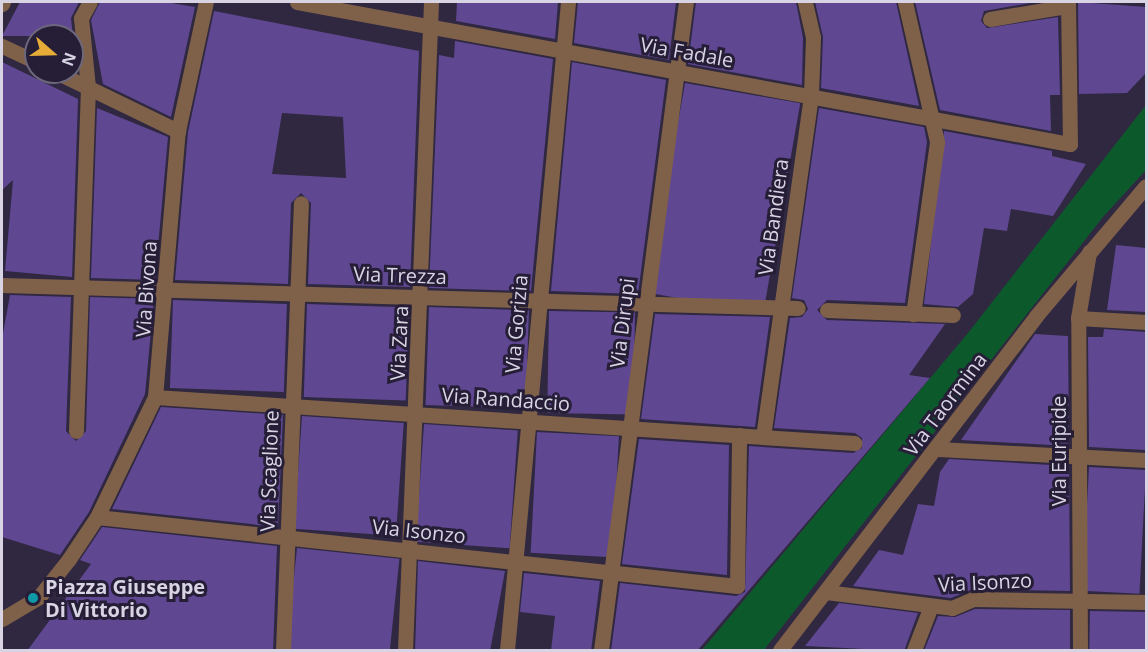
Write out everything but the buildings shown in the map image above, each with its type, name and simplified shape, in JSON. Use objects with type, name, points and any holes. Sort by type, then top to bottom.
[{"type":"street","points":[[76,431],[88,87],[81,18],[90,2]]},
{"type":"street","name":"Via Bivona","points":[[2,619],[39,597],[69,559],[97,517],[156,397],[178,130],[206,2]]},
{"type":"street","name":"Via Fadale","points":[[297,2],[1070,144],[1068,4]]},
{"type":"street","name":"Via Zara","points":[[405,651],[423,297],[431,2]]},
{"type":"street","name":"Via Gorizia","points":[[507,651],[567,2]]},
{"type":"street","name":"Via Dirupi","points":[[601,651],[686,2]]},
{"type":"street","name":"Via Bandiera","points":[[763,437],[811,95],[813,37],[805,2]]},
{"type":"street","points":[[905,2],[936,119],[937,142],[913,314]]},
{"type":"street","points":[[990,19],[1068,4]]},
{"type":"street","points":[[2,46],[24,56]]},
{"type":"street","points":[[82,84],[178,130]]},
{"type":"street","name":"Via Taormina","points":[[780,651],[1089,252],[1146,186]]},
{"type":"street","name":"Via Scaglione","points":[[283,651],[301,203]]},
{"type":"street","name":"Via Euripide","points":[[1080,651],[1078,318],[1089,252]]},
{"type":"street","name":"Via Trezza","points":[[2,285],[798,308]]},
{"type":"street","points":[[826,310],[953,315]]},
{"type":"street","points":[[1078,318],[1146,322]]},
{"type":"street","name":"Via Randaccio","points":[[156,397],[854,443]]},
{"type":"street","name":"Via Isonzo","points":[[97,517],[737,586],[738,435]]},
{"type":"street","points":[[938,449],[1146,460]]},
{"type":"street","name":"Via Isonzo","points":[[826,592],[952,608],[973,599],[1146,602]]},
{"type":"street","points":[[914,651],[930,606]]},
{"type":"green space","points":[[1146,105],[1146,170],[1103,217],[764,650],[702,650],[968,333]]},
{"type":"place","name":"Piazza Giuseppe Di Vittorio","points":[[33,598]]}]
